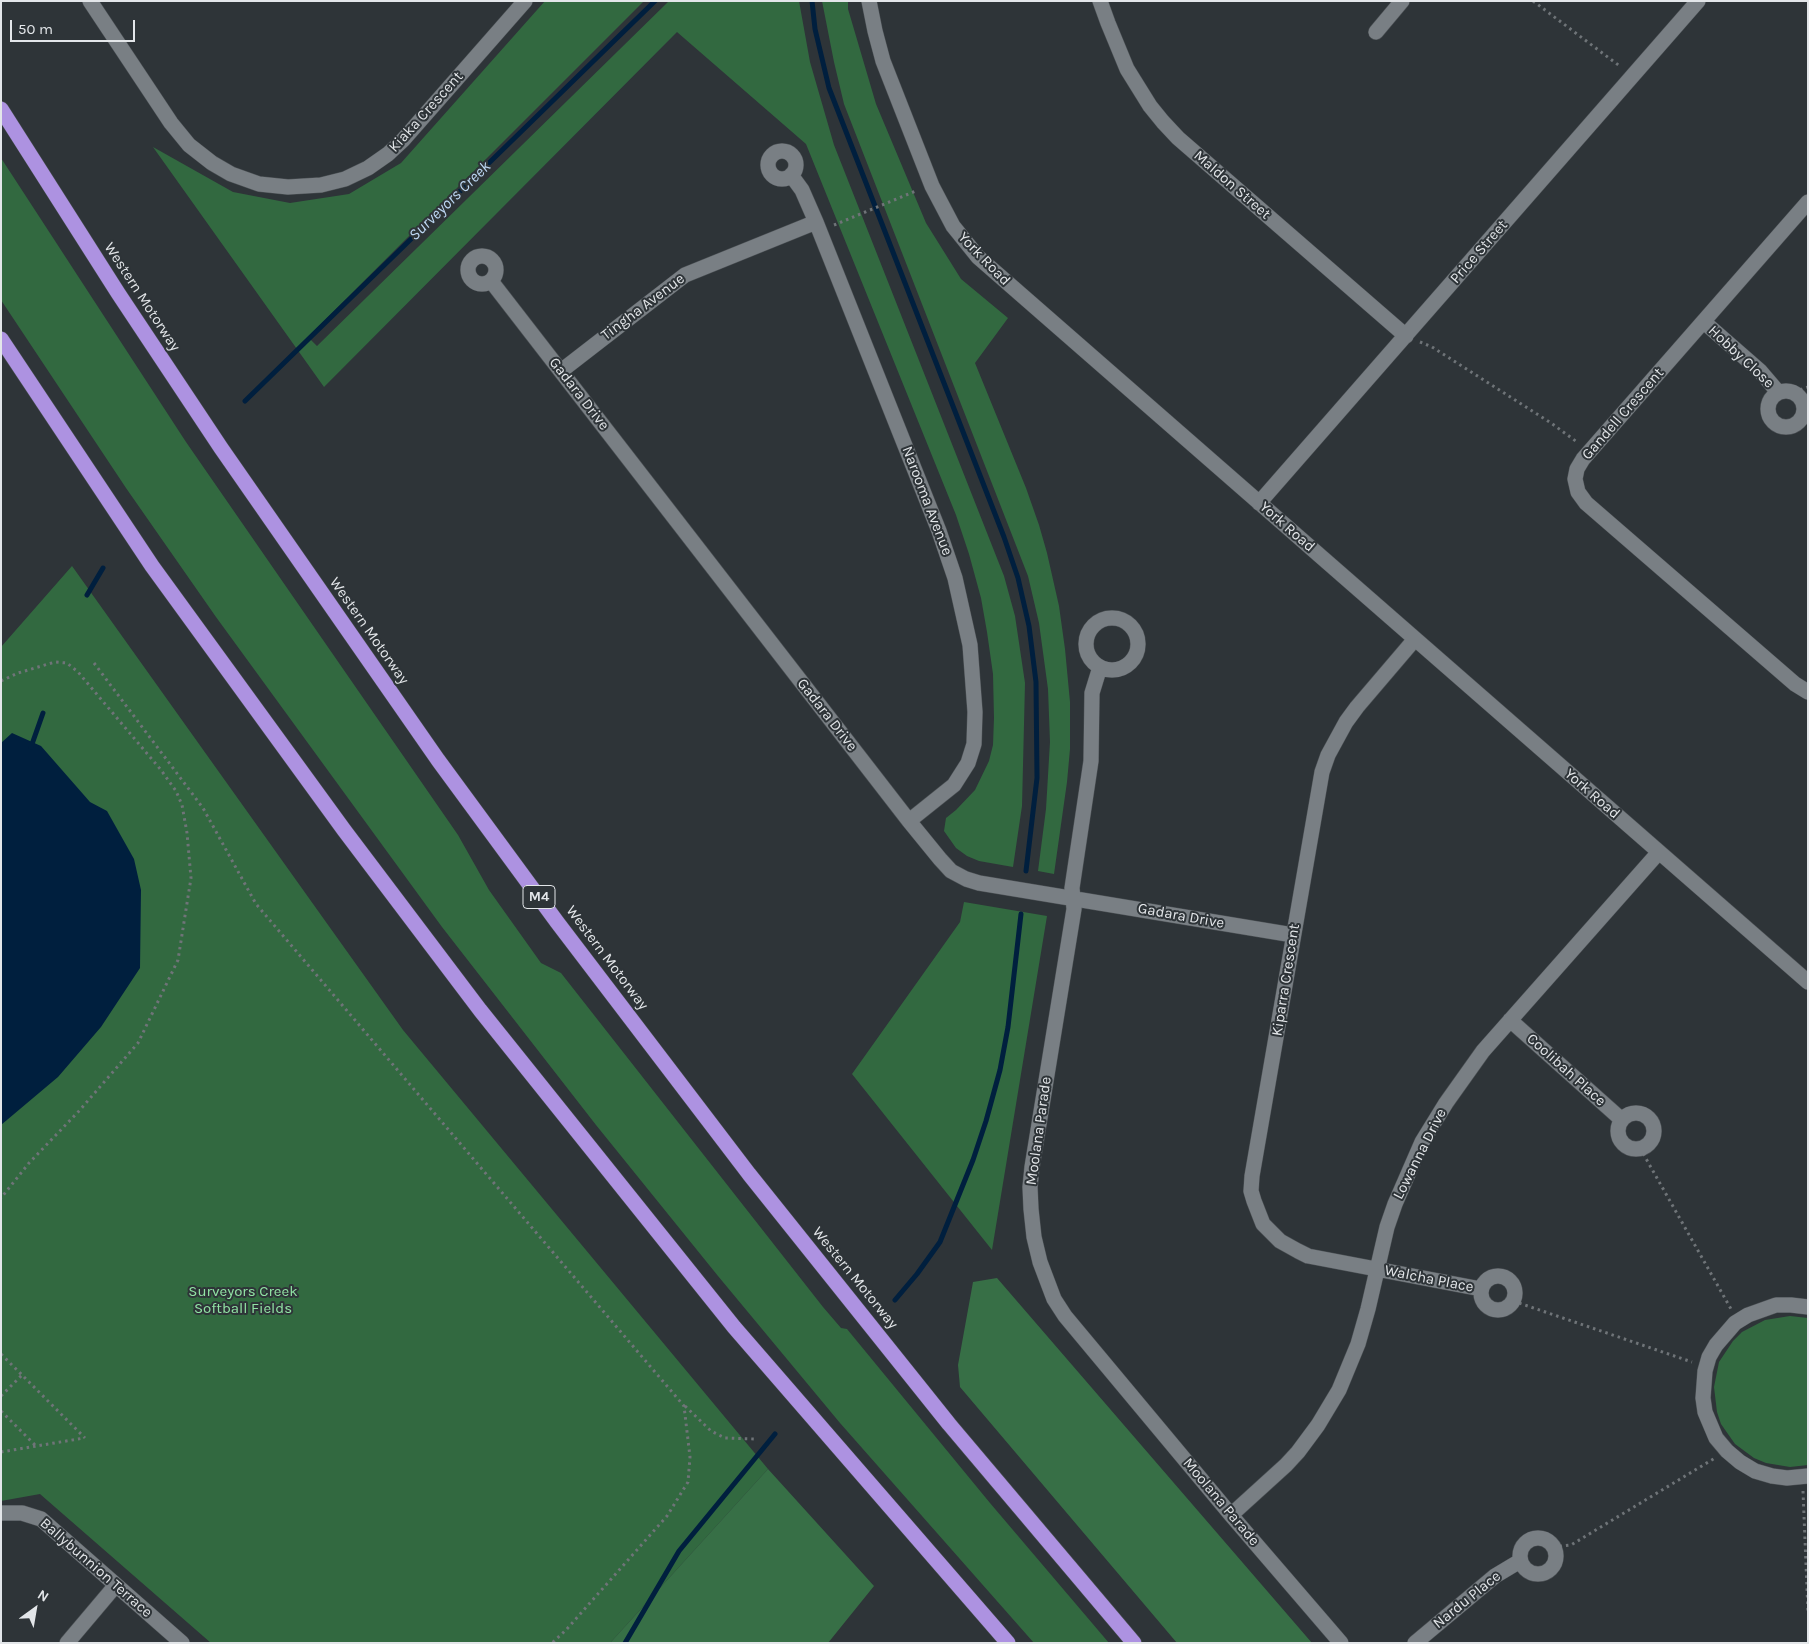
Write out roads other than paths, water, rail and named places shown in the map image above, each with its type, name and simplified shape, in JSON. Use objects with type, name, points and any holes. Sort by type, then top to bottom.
[{"type":"highway","name":"Western Motorway","points":[[1,109],[118,292],[243,480],[438,760],[557,922],[755,1182],[950,1424],[1134,1643]]},
{"type":"highway","points":[[1,339],[152,566],[344,830],[480,1010],[734,1326],[999,1636],[1008,1643]]},
{"type":"street","name":"Kiaka Crescent","points":[[90,1],[171,123],[189,145],[212,163],[231,174],[259,184],[288,187],[321,185],[345,179],[368,168],[388,154],[404,140],[525,1]]},
{"type":"street","name":"York Road","points":[[870,1],[875,31],[883,60],[932,186],[953,226],[987,267],[1808,982]]},
{"type":"street","name":"Maldon Street","points":[[1100,1],[1127,69],[1150,106],[1163,122],[1185,145],[1406,336]]},
{"type":"street","points":[[1376,32],[1402,1]]},
{"type":"street","name":"Price Street","points":[[1259,503],[1698,1]]},
{"type":"street","name":"Narooma Avenue","points":[[792,175],[802,190],[816,222],[939,531],[955,578],[970,645],[975,712],[974,744],[968,762],[954,785],[909,821]]},
{"type":"street","name":"Gandell Crescent","points":[[1808,202],[1580,463],[1575,474],[1578,492],[1586,503],[1795,684],[1808,692]]},
{"type":"street","name":"Tingha Avenue","points":[[561,371],[685,275],[816,222]]},
{"type":"street","name":"Gadara Drive","points":[[491,281],[909,821],[951,871],[979,883],[1293,935]]},
{"type":"street","name":"Hobby Close","points":[[1704,322],[1760,371],[1778,392]]},
{"type":"street","name":"Hobby Close","points":[[1801,389],[1804,413],[1797,423],[1785,427],[1774,423],[1768,412],[1769,400],[1778,392],[1801,389]]},
{"type":"street","name":"Kiparra Crescent","points":[[1377,1269],[1308,1256],[1289,1247],[1263,1224],[1251,1191],[1252,1176],[1322,772],[1328,755],[1341,730],[1357,707],[1415,640]]},
{"type":"street","name":"Moolana Parade","points":[[1100,667],[1092,693],[1091,761],[1072,888],[1074,909],[1030,1187],[1034,1237],[1040,1262],[1054,1299],[1065,1316],[1231,1515],[1342,1643]]},
{"type":"street","name":"Lowanna Drive","points":[[1231,1515],[1286,1465],[1310,1436],[1329,1407],[1346,1374],[1358,1344],[1387,1227],[1395,1204],[1422,1142],[1470,1067],[1658,852]]},
{"type":"street","name":"Coolibah Place","points":[[1510,1020],[1622,1120]]},
{"type":"street","points":[[1637,1113],[1648,1117],[1654,1132],[1650,1142],[1640,1148],[1634,1148],[1623,1142],[1619,1131],[1622,1120],[1626,1116],[1637,1113]]},
{"type":"street","name":"Walcha Place","points":[[1377,1269],[1481,1289]]},
{"type":"street","name":"Walcha Place","points":[[1501,1276],[1513,1285],[1515,1290],[1513,1301],[1506,1308],[1494,1310],[1485,1305],[1482,1300],[1481,1289],[1483,1284],[1491,1277],[1501,1276]]},
{"type":"street","points":[[1805,1477],[1787,1478],[1772,1476],[1755,1471],[1740,1462],[1716,1438],[1705,1412],[1703,1398],[1705,1371],[1709,1357],[1716,1345],[1735,1323],[1748,1315],[1776,1306],[1808,1307]]},
{"type":"street","name":"Ballybunnion Terrace","points":[[1,1513],[22,1512],[41,1519],[182,1643]]},
{"type":"street","points":[[1533,1539],[1544,1540],[1553,1547],[1555,1559],[1550,1569],[1545,1573],[1533,1574],[1520,1561],[1521,1550],[1524,1545],[1533,1539]]},
{"type":"street","name":"Nardu Place","points":[[1416,1643],[1495,1576],[1520,1561]]},
{"type":"street","points":[[66,1643],[116,1585]]},
{"type":"water","points":[[12,733],[41,746],[90,802],[107,811],[134,859],[141,890],[140,968],[101,1027],[58,1077],[1,1125],[1,743]]},
{"type":"waterway","name":"Surveyors Creek","points":[[245,401],[655,1]]},
{"type":"waterway","points":[[812,1],[815,29],[829,88],[1004,537],[1018,578],[1029,626],[1036,682],[1037,778],[1026,871]]},
{"type":"waterway","name":"Surveyors Creek","points":[[87,595],[103,568]]},
{"type":"waterway","name":"Surveyors Creek","points":[[31,747],[43,713]]},
{"type":"waterway","points":[[895,1300],[940,1242],[973,1160],[986,1121],[1000,1070],[1008,1027],[1021,914]]},
{"type":"waterway","points":[[625,1643],[679,1551],[775,1434]]},
{"type":"park label","name":"Surveyors Creek Softball Fields","points":[[243,1300]]}]
